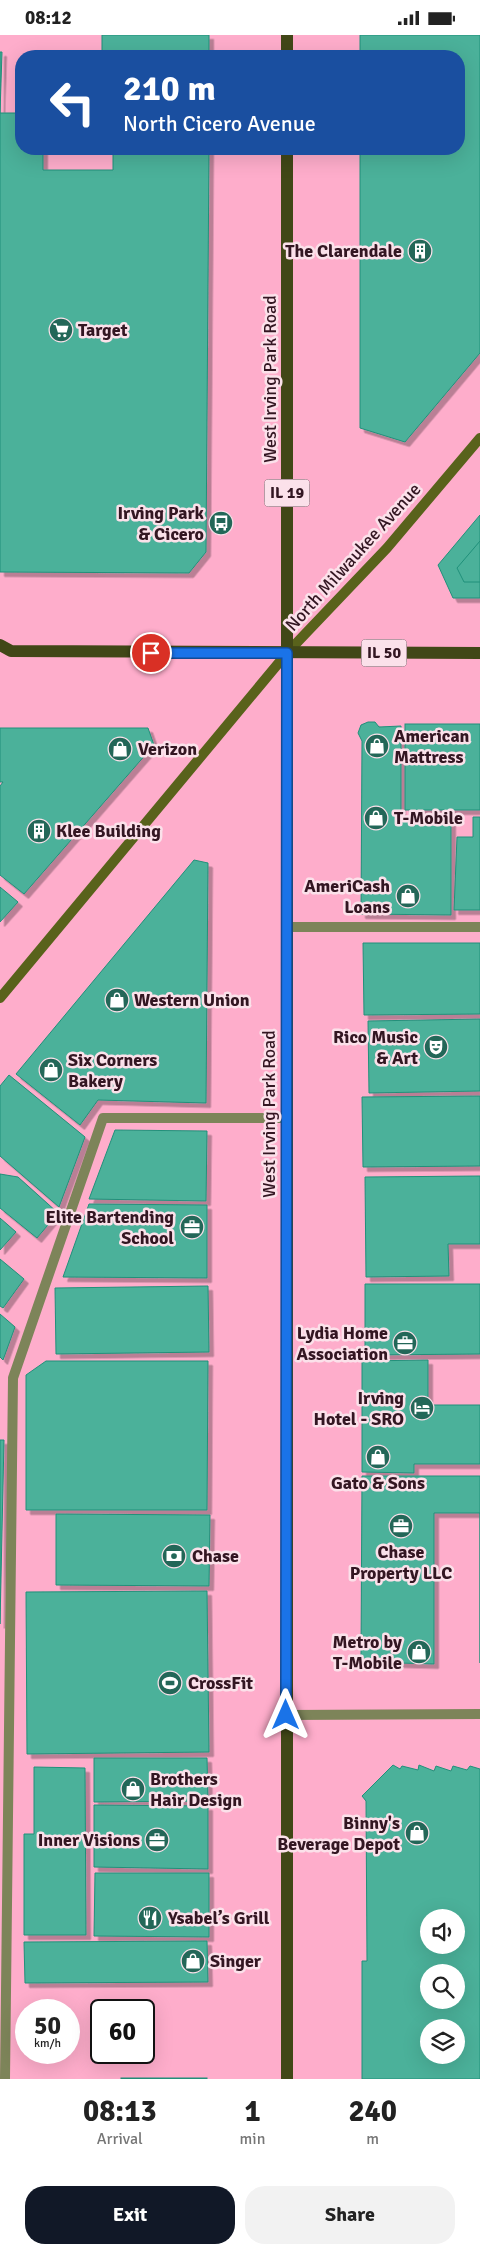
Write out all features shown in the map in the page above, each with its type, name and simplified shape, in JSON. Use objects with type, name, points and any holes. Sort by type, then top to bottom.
[{"type":"main road","points":[[287,35],[287,50]]},
{"type":"main road","name":"West Irving Park Road","points":[[286,2079],[287,155]]},
{"type":"main road","name":"North Milwaukee Avenue","points":[[0,998],[287,653],[387,548],[480,438]]},
{"type":"main road","name":"IL 50","points":[[4,651],[480,653]]},
{"type":"street","points":[[287,927],[480,927]]},
{"type":"street","points":[[5,2079],[4,1685],[12,1378],[103,1118],[287,1118]]},
{"type":"street","points":[[286,1715],[480,1714]]},
{"type":"building","points":[[102,35],[209,35],[209,50],[102,50]]},
{"type":"building","name":"The Clarendale","points":[[360,35],[480,35],[480,353],[405,442],[360,428],[360,155],[465,155],[465,50],[360,50]]},
{"type":"building","points":[[0,52],[2,52],[0,113]]},
{"type":"building","points":[[0,113],[15,113],[15,155],[43,155],[43,170],[113,170],[113,155],[209,155],[206,552],[189,573],[0,572]]},
{"type":"building","points":[[480,515],[480,598],[453,598],[438,565]]},
{"type":"building","points":[[480,541],[480,582],[464,582],[457,568]]},
{"type":"building","points":[[375,722],[379,727],[401,726],[401,817],[451,818],[451,915],[361,914],[362,741],[358,733],[361,725]]},
{"type":"building","points":[[405,724],[480,724],[480,810],[405,810]]},
{"type":"building","name":"Klee Building","points":[[0,728],[148,728],[154,745],[24,894],[0,875],[0,786],[3,782],[0,782]]},
{"type":"building","points":[[473,817],[480,817],[480,910],[454,910],[457,837],[473,837]]},
{"type":"building","points":[[194,860],[208,863],[206,1103],[98,1100],[80,1125],[16,1074]]},
{"type":"building","points":[[0,887],[18,902],[0,922]]},
{"type":"building","points":[[363,943],[480,943],[480,1014],[364,1015]]},
{"type":"building","points":[[480,1019],[480,1091],[369,1093],[368,1021]]},
{"type":"building","points":[[9,1075],[85,1137],[59,1207],[0,1156],[0,1086]]},
{"type":"building","points":[[480,1096],[480,1166],[363,1167],[362,1097]]},
{"type":"building","points":[[115,1130],[207,1131],[206,1201],[89,1199]]},
{"type":"building","points":[[0,1174],[18,1177],[58,1213],[37,1238],[0,1208]]},
{"type":"building","points":[[480,1176],[480,1244],[448,1244],[449,1276],[366,1277],[365,1177]]},
{"type":"building","points":[[89,1204],[207,1205],[207,1278],[63,1277]]},
{"type":"building","points":[[0,1218],[16,1232],[0,1250]]},
{"type":"building","points":[[0,1259],[24,1279],[3,1308],[0,1306]]},
{"type":"building","points":[[365,1284],[480,1284],[480,1354],[365,1355]]},
{"type":"building","points":[[208,1286],[209,1352],[56,1354],[55,1288]]},
{"type":"building","points":[[0,1314],[15,1327],[3,1360],[0,1357]]},
{"type":"building","points":[[428,1360],[428,1405],[480,1405],[480,1464],[414,1464],[414,1473],[362,1472],[362,1361]]},
{"type":"building","points":[[46,1361],[208,1361],[207,1510],[26,1510],[26,1375]]},
{"type":"building","points":[[0,1440],[4,1440],[0,1624]]},
{"type":"building","points":[[362,1476],[480,1476],[480,1513],[434,1513],[434,1664],[365,1662],[361,1655]]},
{"type":"building","points":[[56,1514],[210,1515],[209,1586],[56,1585]]},
{"type":"building","points":[[207,1591],[209,1752],[27,1754],[26,1592]]},
{"type":"building","points":[[94,1758],[207,1758],[208,1801],[94,1802]]},
{"type":"building","points":[[393,1765],[400,1769],[402,1766],[418,1770],[419,1765],[434,1771],[436,1766],[451,1771],[453,1766],[467,1770],[470,1766],[480,1769],[480,2079],[362,2079],[362,1961],[367,1961],[366,1801],[362,1796]]},
{"type":"building","points":[[34,1767],[85,1768],[86,1935],[24,1935],[24,1834],[34,1834]]},
{"type":"building","points":[[94,1805],[208,1806],[208,1869],[94,1867]]},
{"type":"building","points":[[95,1873],[209,1873],[209,1937],[94,1936]]},
{"type":"building","points":[[207,1941],[208,1982],[25,1983],[24,1942]]},
{"type":"building","points":[[207,2078],[207,2079],[121,2079]]},
{"type":"place","name":"The Clarendale","points":[[420,251]]},
{"type":"place","name":"Target","points":[[61,330]]},
{"type":"place","name":"Irving Park & Cicero","points":[[221,523]]},
{"type":"place","name":"American Mattress","points":[[377,746]]},
{"type":"place","name":"Verizon","points":[[120,749]]},
{"type":"place","name":"T-Mobile","points":[[376,818]]},
{"type":"place","name":"Klee Building","points":[[39,831]]},
{"type":"place","name":"AmeriCash Loans","points":[[408,896]]},
{"type":"place","name":"Western Union","points":[[117,1000]]},
{"type":"place","name":"Rico Music & Art","points":[[436,1047]]},
{"type":"place","name":"Six Corners Bakery","points":[[51,1070]]},
{"type":"place","name":"Elite Bartending School","points":[[192,1227]]},
{"type":"place","name":"Lydia Home Association","points":[[405,1343]]},
{"type":"place","name":"Irving Hotel - SRO","points":[[422,1408]]},
{"type":"place","name":"Gato & Sons","points":[[378,1457]]},
{"type":"place","name":"Chase Property LLC","points":[[401,1526]]},
{"type":"place","name":"Chase","points":[[174,1556]]},
{"type":"place","name":"Metro by T-Mobile","points":[[419,1652]]},
{"type":"place","name":"CrossFit","points":[[170,1683]]},
{"type":"place","name":"Brothers Hair Design","points":[[133,1789]]},
{"type":"place","name":"Binny's Beverage Depot","points":[[417,1833]]},
{"type":"place","name":"Inner Visions","points":[[157,1840]]},
{"type":"place","name":"Ysabel’s Grill","points":[[150,1918]]},
{"type":"place","name":"Singer","points":[[193,1961]]},
{"type":"route","points":[[151,653],[287,653],[286,1715]]}]
